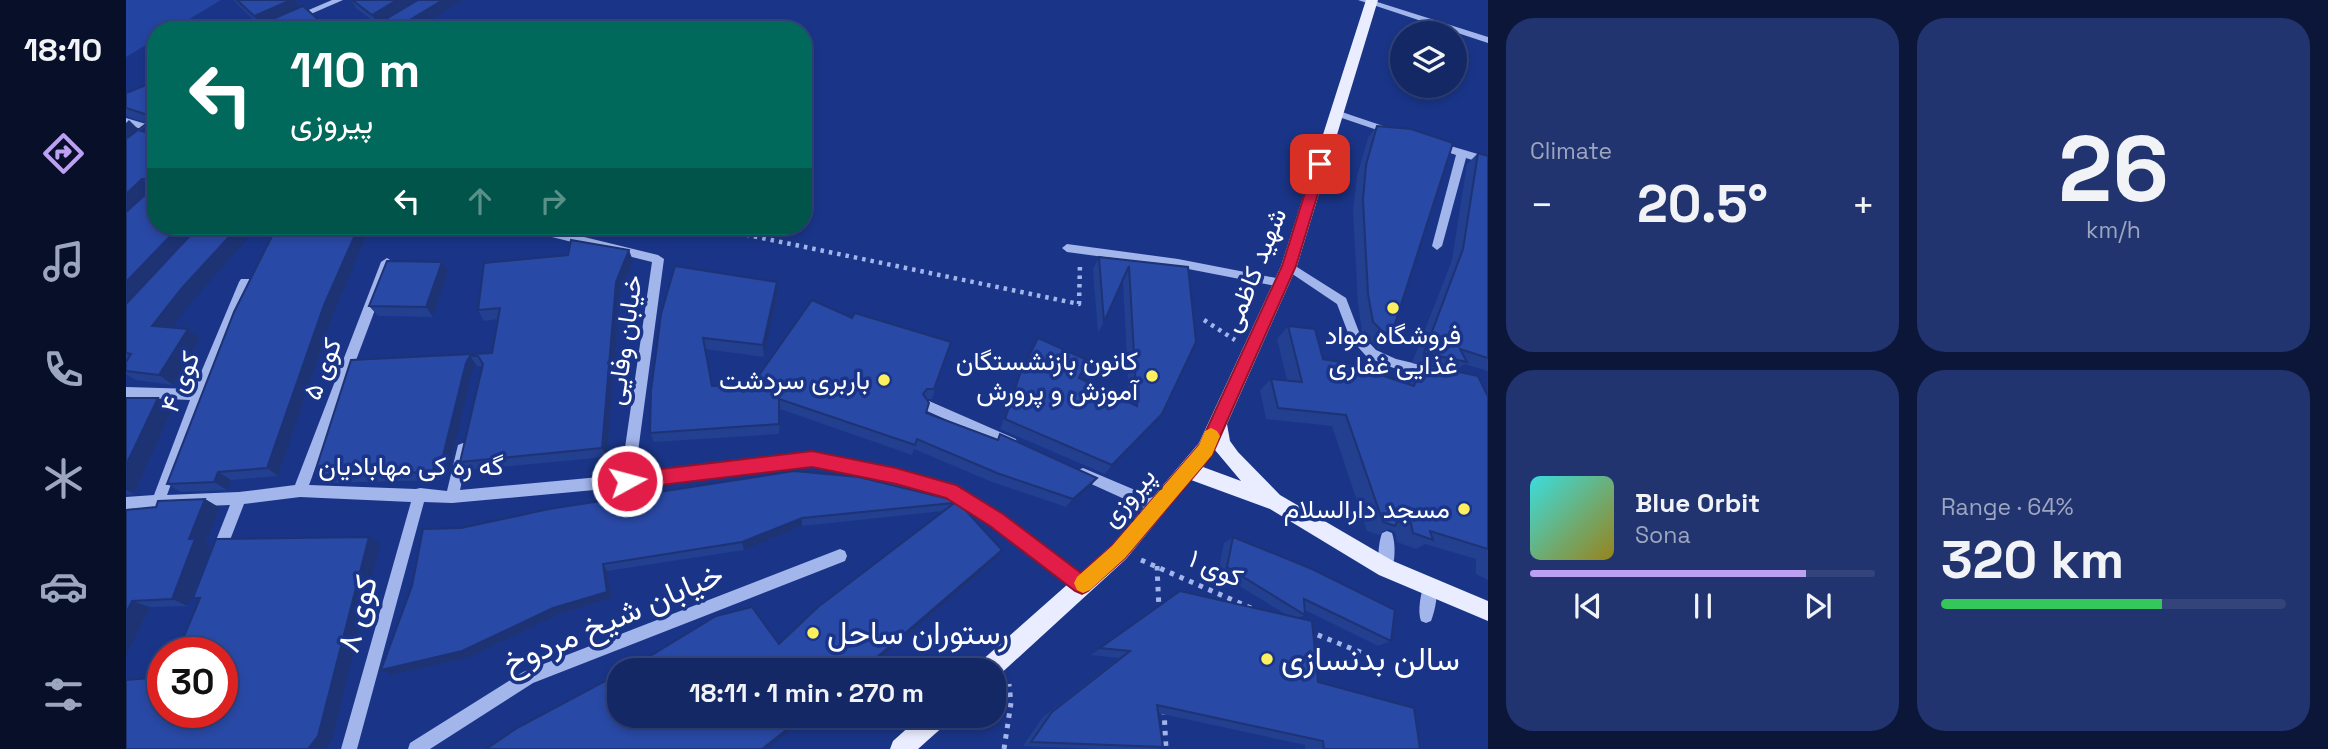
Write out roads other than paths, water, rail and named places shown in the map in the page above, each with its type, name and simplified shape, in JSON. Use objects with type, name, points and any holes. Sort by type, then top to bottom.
[{"type":"main road","name":"شهید کاظمی","points":[[1187,470],[1206,449],[1289,266],[1368,1]]},
{"type":"main road","points":[[1217,421],[1222,444],[1231,458],[1276,502]]},
{"type":"main road","name":"پیروزی","points":[[1001,658],[1119,552],[1187,470],[1276,502],[1386,568],[1488,611]]},
{"type":"main road","points":[[901,749],[925,728]]},
{"type":"street","points":[[317,8],[324,0]]},
{"type":"street","points":[[287,21],[339,0]]},
{"type":"street","points":[[1368,1],[1488,40]]},
{"type":"street","points":[[392,21],[408,12]]},
{"type":"street","points":[[1336,113],[1409,136]]},
{"type":"street","points":[[126,121],[147,128]]},
{"type":"street","points":[[1422,140],[1488,161]]},
{"type":"street","points":[[1437,246],[1462,152]]},
{"type":"street","name":"خیابان وفایی","points":[[561,235],[659,259],[627,481]]},
{"type":"street","points":[[1067,248],[1178,263],[1281,283]]},
{"type":"street","name":"کوی ۵","points":[[300,491],[387,262]]},
{"type":"street","points":[[1289,266],[1342,301],[1349,328],[1367,352],[1392,364],[1447,376]]},
{"type":"street","name":"کوی ۴","points":[[159,499],[245,282]]},
{"type":"street","points":[[126,392],[198,395]]},
{"type":"street","points":[[929,406],[1027,449]]},
{"type":"street","points":[[452,497],[467,435]]},
{"type":"street","name":"گه ره کی مهابادیان","points":[[126,503],[159,499],[239,498],[300,491],[452,497],[627,481],[812,459],[896,476],[950,491],[996,520],[1082,585]]},
{"type":"street","points":[[1064,466],[1156,506]]},
{"type":"street","name":"کوی ۸","points":[[349,749],[420,494]]},
{"type":"street","points":[[1386,568],[1387,538]]},
{"type":"street","name":"خیابان شیخ مردوخ","points":[[416,749],[528,677],[840,556]]},
{"type":"street","points":[[1426,616],[1430,587]]},
{"type":"lane","points":[[215,563],[239,498]]},
{"type":"place","name":"فروشگاه مواد غذایی غفاری","points":[[1393,308]]},
{"type":"place","name":"کانون بازنشستگان آموزش و پرورش","points":[[1152,376]]},
{"type":"place","name":"باربری سردشت","points":[[884,380]]},
{"type":"place","name":"مسجد دارالسلام","points":[[1464,509]]},
{"type":"place","name":"رستوران ساحل","points":[[813,633]]},
{"type":"place","name":"سالن بدنسازی","points":[[1267,659]]}]
